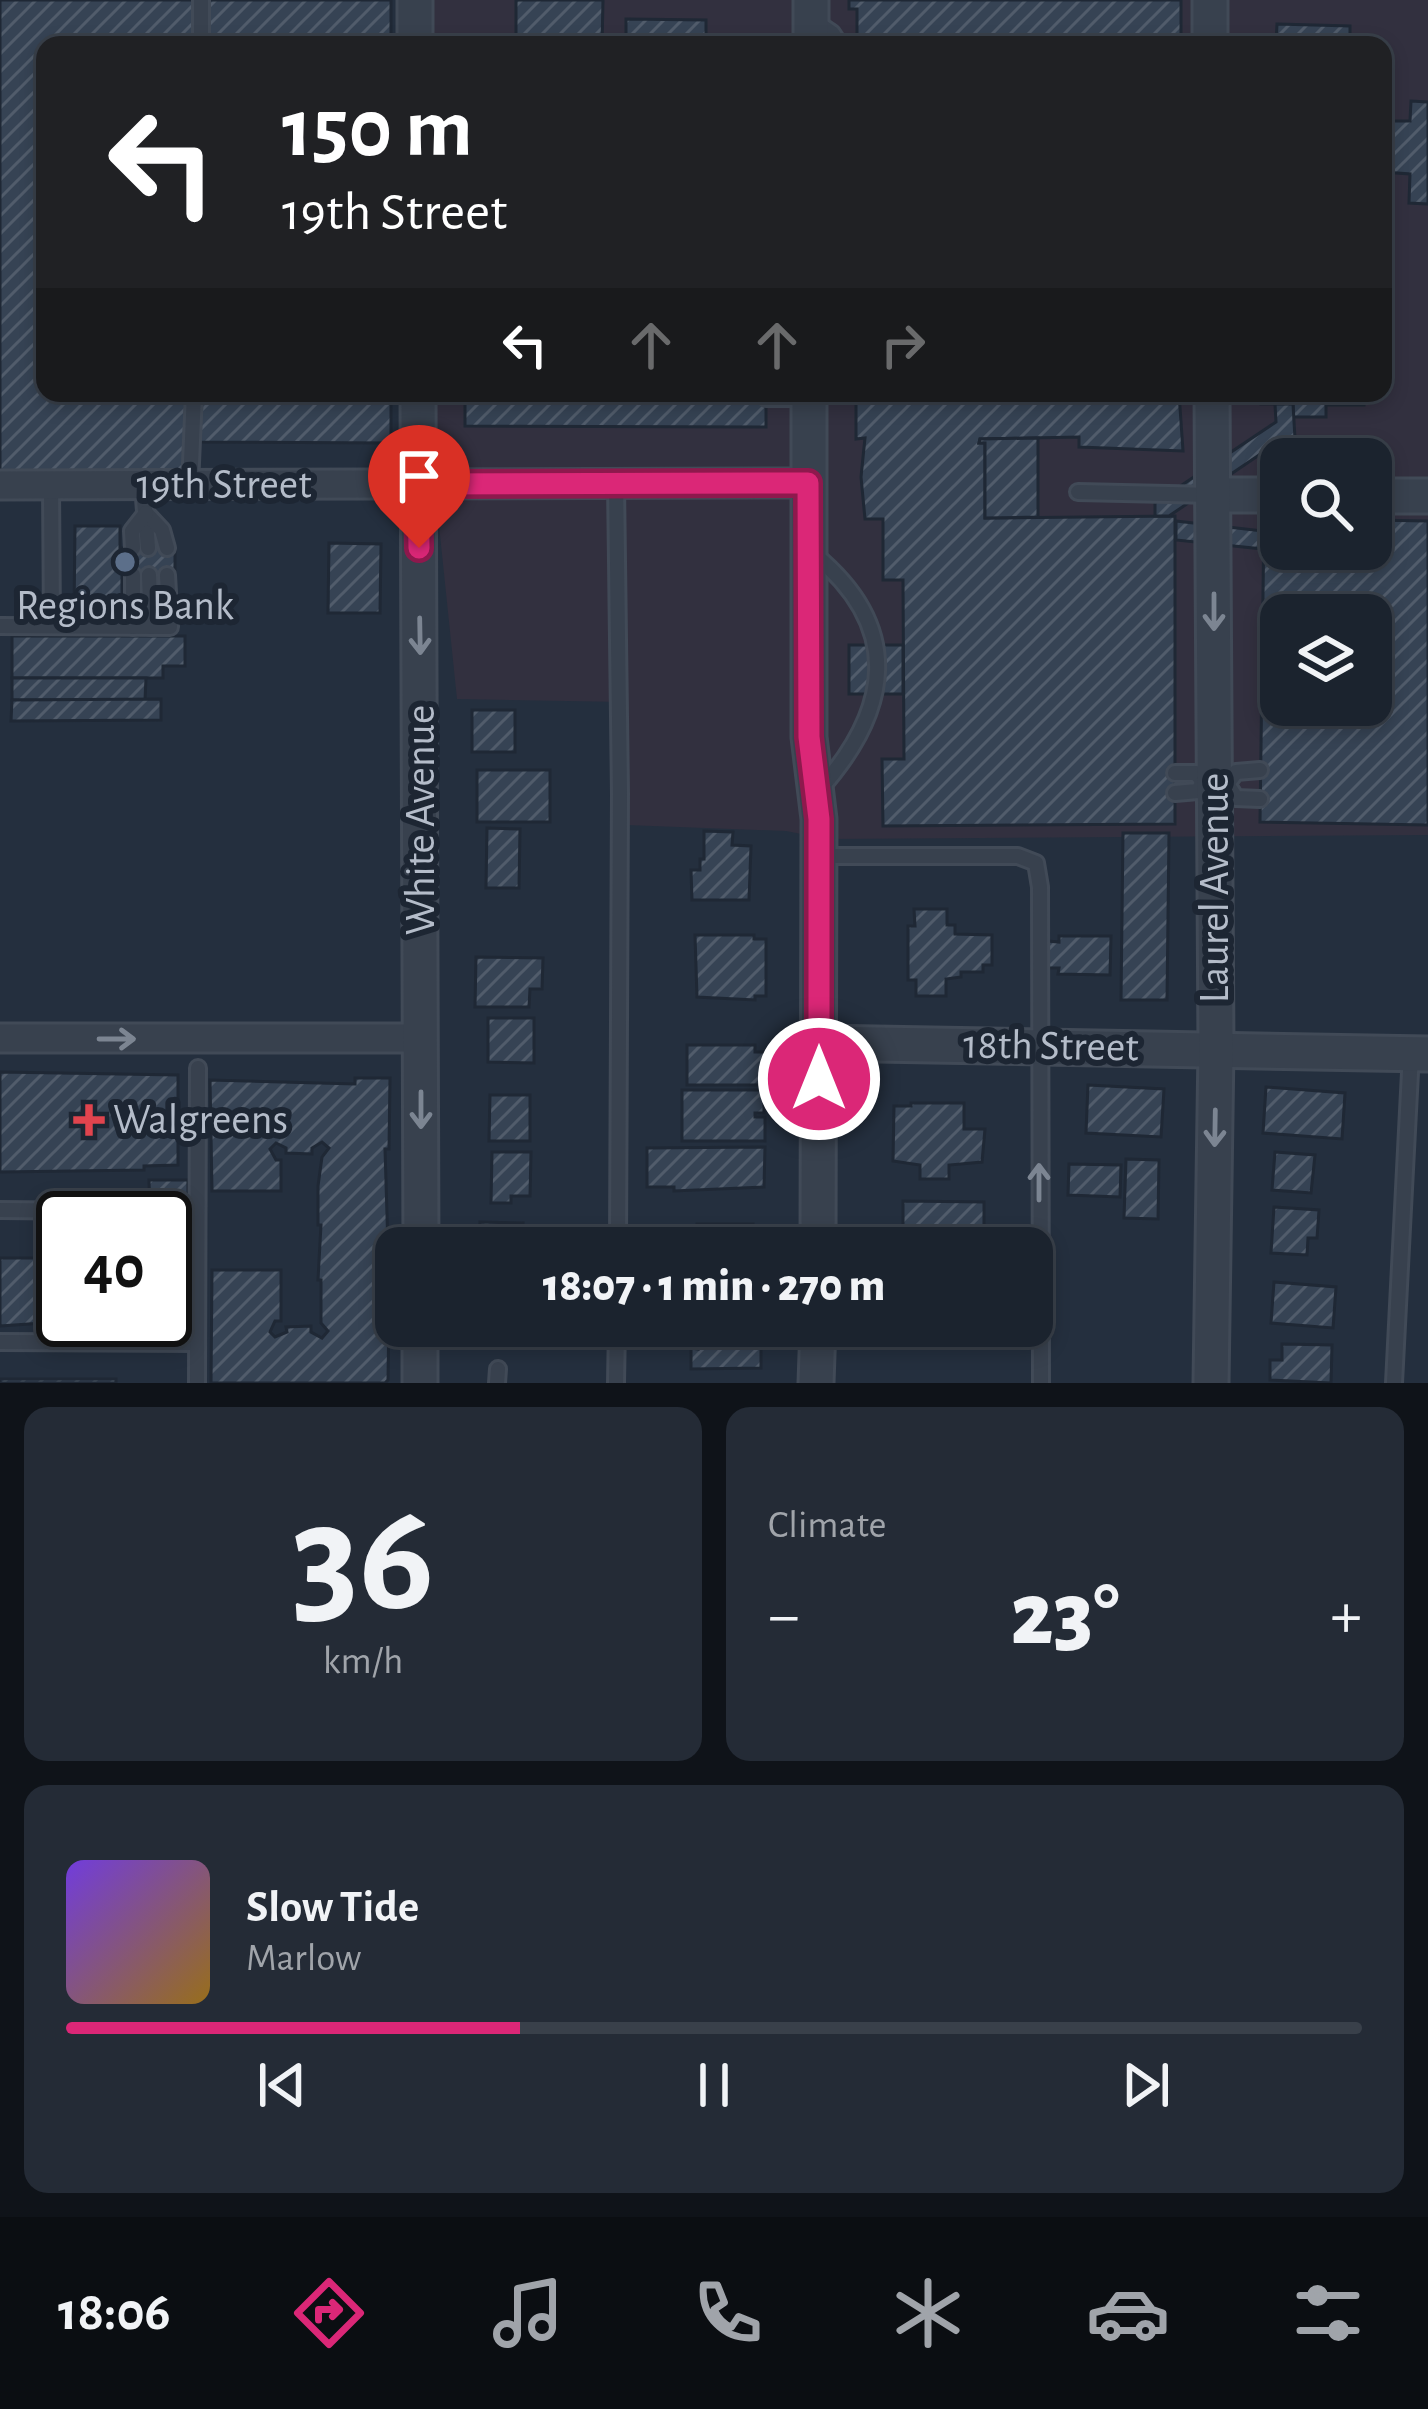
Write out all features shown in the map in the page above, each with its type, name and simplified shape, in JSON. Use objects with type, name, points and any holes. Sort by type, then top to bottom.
[{"type":"street","points":[[415,0],[415,36]]},
{"type":"street","points":[[1210,0],[1210,36]]},
{"type":"street","name":"White Avenue","points":[[418,402],[421,1227]]},
{"type":"street","points":[[808,402],[809,737],[819,856],[818,1227]]},
{"type":"street","name":"Laurel Avenue","points":[[1211,1383],[1216,1048],[1212,402]]},
{"type":"street","name":"19th Street","points":[[0,484],[51,485],[144,499],[190,486],[808,483]]},
{"type":"street","points":[[1213,495],[1260,495]]},
{"type":"street","points":[[1392,496],[1428,496]]},
{"type":"street","points":[[0,1038],[421,1038]]},
{"type":"street","name":"18th Street","points":[[819,1043],[1420,1053]]},
{"type":"street","points":[[420,1347],[420,1383]]},
{"type":"street","points":[[816,1383],[817,1347]]},
{"type":"lane","points":[[201,0],[201,36]]},
{"type":"lane","points":[[190,486],[194,402]]},
{"type":"lane","points":[[616,484],[618,1227]]},
{"type":"lane","points":[[51,485],[52,626]]},
{"type":"lane","points":[[1078,492],[1213,495]]},
{"type":"lane","points":[[144,499],[162,530],[166,548]]},
{"type":"lane","points":[[141,548],[132,531],[144,499]]},
{"type":"lane","points":[[808,550],[854,592],[875,645],[875,694],[862,736],[817,793]]},
{"type":"lane","points":[[134,627],[141,575],[151,627]]},
{"type":"lane","points":[[0,626],[170,627],[167,575]]},
{"type":"lane","points":[[1175,793],[1198,791],[1235,772],[1260,770]]},
{"type":"lane","points":[[1175,773],[1196,773],[1236,798],[1260,799]]},
{"type":"lane","points":[[819,856],[1018,856],[1036,863],[1040,887],[1041,1383]]},
{"type":"lane","points":[[1394,1383],[1420,1053]]},
{"type":"lane","points":[[197,1383],[198,1068]]},
{"type":"lane","points":[[0,1210],[36,1210]]},
{"type":"lane","points":[[192,1240],[197,1240]]},
{"type":"lane","points":[[0,1342],[197,1343]]},
{"type":"lane","points":[[616,1347],[616,1383]]},
{"type":"shaded area","points":[[427,0],[1428,0],[1428,835],[827,839],[786,831],[626,825],[625,702],[457,699],[431,448],[431,402],[1392,402],[1392,36],[427,36]]},
{"type":"building","points":[[0,0],[199,0],[198,36],[36,36],[36,402],[186,402],[183,476],[0,479]]},
{"type":"building","points":[[201,0],[391,0],[391,36],[200,36]]},
{"type":"building","points":[[516,0],[603,0],[602,36],[516,36]]},
{"type":"building","points":[[849,0],[1181,0],[1181,36],[857,36],[857,9],[849,9]]},
{"type":"building","points":[[626,19],[706,20],[706,36],[626,36]]},
{"type":"building","points":[[1277,24],[1350,26],[1350,36],[1276,36]]},
{"type":"building","points":[[1411,101],[1428,102],[1428,204],[1409,203],[1410,174],[1392,173],[1392,121],[1410,121]]},
{"type":"building","points":[[194,402],[391,402],[391,443],[193,442]]},
{"type":"building","points":[[465,402],[766,402],[766,427],[465,426]]},
{"type":"building","points":[[856,402],[1180,402],[1183,451],[1079,447],[1079,437],[980,439],[979,443],[985,443],[985,518],[1175,516],[1175,824],[883,826],[882,759],[904,759],[903,580],[883,580],[883,519],[865,519],[861,477],[865,438],[856,439]]},
{"type":"building","points":[[1364,402],[1326,405],[1326,417],[1293,417],[1293,404],[1261,404]]},
{"type":"building","points":[[1275,404],[1293,404],[1295,438],[1260,438],[1260,454],[1169,516],[1155,516],[1155,503],[1276,422]]},
{"type":"building","points":[[1038,438],[1038,517],[985,518],[985,443],[979,443],[980,439]]},
{"type":"building","points":[[1392,520],[1428,521],[1428,825],[1260,822],[1261,726],[1392,726],[1392,594],[1263,594],[1263,570],[1392,570]]},
{"type":"building","points":[[1176,521],[1260,531],[1260,549],[1176,540]]},
{"type":"building","name":"Regions Bank","points":[[75,526],[120,526],[120,548],[175,548],[175,575],[122,575],[122,616],[74,616]]},
{"type":"building","points":[[329,543],[381,544],[380,613],[328,613]]},
{"type":"building","points":[[12,636],[185,636],[185,666],[163,666],[163,678],[12,678]]},
{"type":"building","points":[[849,645],[903,645],[903,694],[849,694]]},
{"type":"building","points":[[12,678],[146,678],[145,700],[12,700]]},
{"type":"building","points":[[161,699],[161,720],[11,721],[12,700]]},
{"type":"building","points":[[472,710],[515,710],[515,752],[472,752]]},
{"type":"building","points":[[477,770],[550,770],[550,822],[477,822]]},
{"type":"building","points":[[487,828],[520,829],[519,888],[486,888]]},
{"type":"building","points":[[704,831],[733,832],[732,845],[751,846],[749,900],[692,900],[691,870],[700,870],[700,859],[704,859]]},
{"type":"building","points":[[1123,833],[1169,833],[1167,1000],[1121,1000]]},
{"type":"building","points":[[914,909],[947,909],[947,925],[955,925],[955,934],[992,935],[992,965],[983,965],[983,972],[961,972],[961,977],[946,979],[946,996],[916,996],[916,980],[908,980],[908,926],[915,926]]},
{"type":"building","points":[[695,935],[766,939],[766,996],[755,996],[755,1000],[697,997]]},
{"type":"building","points":[[1059,936],[1111,936],[1110,975],[1058,974],[1059,968],[1047,968],[1047,941],[1059,942]]},
{"type":"building","points":[[476,957],[543,958],[542,989],[530,989],[529,1007],[475,1007]]},
{"type":"building","points":[[488,1018],[534,1018],[534,1063],[488,1062]]},
{"type":"building","points":[[687,1045],[755,1045],[755,1052],[765,1052],[764,1085],[687,1085]]},
{"type":"building","name":"Walgreens","points":[[0,1072],[178,1075],[178,1165],[144,1166],[144,1170],[0,1172]]},
{"type":"building","points":[[355,1078],[390,1078],[389,1149],[385,1149],[387,1227],[375,1227],[375,1347],[388,1347],[388,1380],[211,1383],[212,1270],[281,1270],[281,1321],[275,1321],[270,1332],[275,1337],[287,1332],[286,1327],[311,1326],[311,1332],[322,1338],[328,1331],[321,1323],[318,1280],[318,1186],[322,1157],[329,1148],[322,1142],[312,1148],[312,1154],[286,1153],[276,1143],[270,1149],[281,1160],[281,1191],[212,1191],[210,1080],[355,1084]]},
{"type":"building","points":[[1088,1085],[1164,1089],[1161,1137],[1086,1133]]},
{"type":"building","points":[[1266,1087],[1345,1093],[1342,1139],[1263,1133]]},
{"type":"building","points":[[682,1090],[764,1090],[764,1113],[755,1113],[755,1117],[765,1117],[765,1141],[682,1141]]},
{"type":"building","points":[[490,1095],[530,1095],[530,1141],[489,1141]]},
{"type":"building","points":[[964,1103],[964,1129],[985,1129],[982,1162],[949,1165],[949,1179],[920,1179],[920,1165],[893,1161],[894,1106]]},
{"type":"building","points":[[765,1147],[764,1187],[674,1191],[674,1187],[647,1187],[647,1148]]},
{"type":"building","points":[[492,1152],[531,1152],[530,1196],[491,1203]]},
{"type":"building","points":[[1275,1152],[1315,1155],[1311,1193],[1272,1190]]},
{"type":"building","points":[[1126,1159],[1159,1160],[1158,1219],[1124,1218]]},
{"type":"building","points":[[1069,1164],[1121,1165],[1120,1197],[1068,1195]]},
{"type":"building","points":[[149,1180],[188,1180],[188,1191],[149,1191]]},
{"type":"building","points":[[903,1201],[984,1202],[984,1227],[903,1227]]},
{"type":"building","points":[[1274,1207],[1319,1210],[1317,1238],[1308,1238],[1307,1255],[1271,1253]]},
{"type":"building","points":[[480,1222],[523,1223],[523,1227],[480,1227]]},
{"type":"building","points":[[697,1224],[753,1224],[753,1227]]},
{"type":"building","points":[[0,1258],[36,1258],[36,1323],[0,1326]]},
{"type":"building","points":[[1274,1282],[1336,1287],[1333,1328],[1271,1323]]},
{"type":"building","points":[[1282,1344],[1332,1345],[1331,1383],[1270,1380],[1270,1360],[1282,1360]]},
{"type":"building","points":[[761,1347],[761,1368],[691,1369],[691,1348]]},
{"type":"building","points":[[0,1379],[116,1379],[116,1383],[0,1383]]},
{"type":"place","name":"Regions Bank","points":[[125,562]]},
{"type":"place","name":"Walgreens","points":[[89,1120]]},
{"type":"route","points":[[419,548],[418,484],[808,483],[809,737],[819,819],[819,1079]]}]
